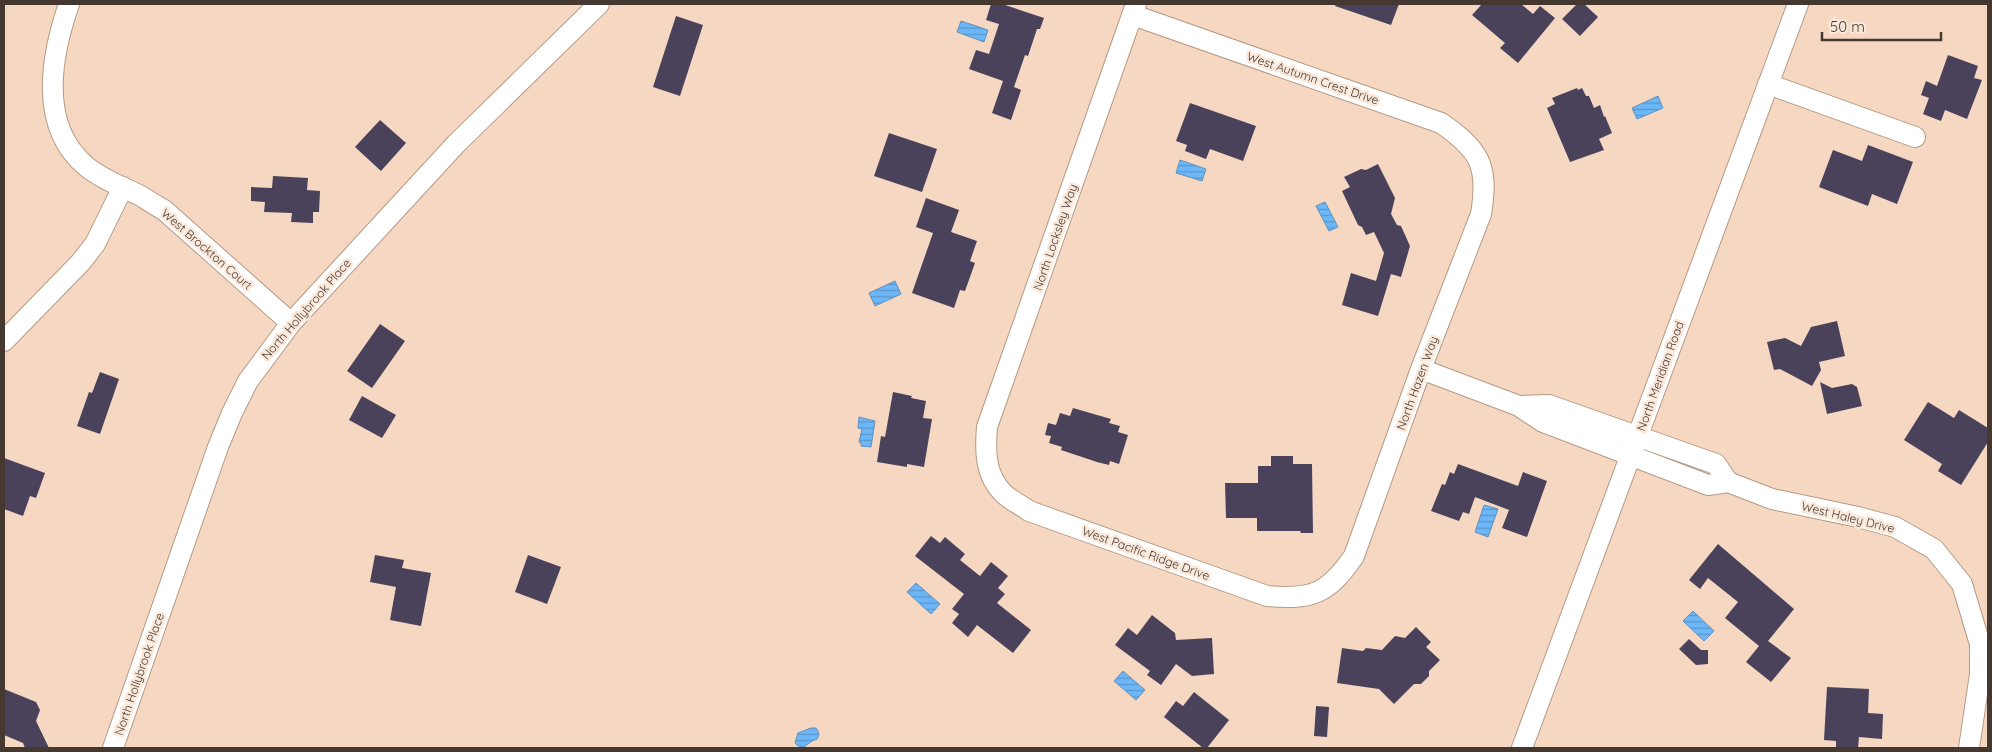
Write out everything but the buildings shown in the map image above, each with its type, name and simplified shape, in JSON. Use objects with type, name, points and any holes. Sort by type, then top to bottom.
[{"type":"street","name":"West Brockton Court","points":[[69,4],[56,48],[53,71],[56,116],[62,135],[73,153],[87,168],[164,210],[291,323]]},
{"type":"street","name":"North Hollybrook Place","points":[[113,748],[214,456],[232,412],[258,365],[291,323],[456,144],[599,4]]},
{"type":"street","name":"North Meridian Road","points":[[1522,748],[1798,4]]},
{"type":"street","name":"West Autumn Crest Drive","points":[[1135,9],[1441,123],[1463,138],[1480,160]]},
{"type":"street","name":"North Locksley Way","points":[[989,472],[985,449],[988,427],[1135,9]]},
{"type":"street","points":[[1768,84],[1915,137]]},
{"type":"street","name":"North Hazen Way","points":[[1318,593],[1340,576],[1354,556],[1421,369],[1481,214],[1485,188],[1480,160]]},
{"type":"street","points":[[4,341],[81,262],[95,244],[123,187]]},
{"type":"street","name":"West Haley Drive","points":[[1421,369],[1519,406],[1543,422],[1708,485],[1728,482],[1772,499],[1858,517],[1895,527],[1934,549],[1962,584],[1980,644],[1980,674],[1968,748]]},
{"type":"street","name":"West Haley Drive","points":[[1519,406],[1549,405],[1716,464],[1728,482]]},
{"type":"street","name":"West Pacific Ridge Drive","points":[[989,472],[1003,493],[1029,511],[1267,596],[1292,598],[1318,593]]},
{"type":"water","points":[[961,21],[988,30],[984,42],[957,32]]},
{"type":"water","points":[[1658,96],[1663,108],[1637,119],[1632,108]]},
{"type":"water","points":[[1180,160],[1206,169],[1202,181],[1176,173]]},
{"type":"water","points":[[1325,202],[1338,227],[1329,231],[1316,206]]},
{"type":"water","points":[[895,281],[901,294],[875,306],[869,293]]},
{"type":"water","points":[[859,417],[875,421],[871,447],[861,446],[859,442],[862,429],[858,428]]},
{"type":"water","points":[[1484,505],[1498,509],[1488,537],[1475,532]]},
{"type":"water","points":[[916,583],[940,604],[931,614],[907,592]]},
{"type":"water","points":[[1693,611],[1714,631],[1704,641],[1683,621]]},
{"type":"water","points":[[1123,671],[1145,690],[1136,700],[1114,681]]},
{"type":"water","points":[[816,728],[818,731],[817,739],[804,747],[798,746],[795,743],[798,733]]}]
